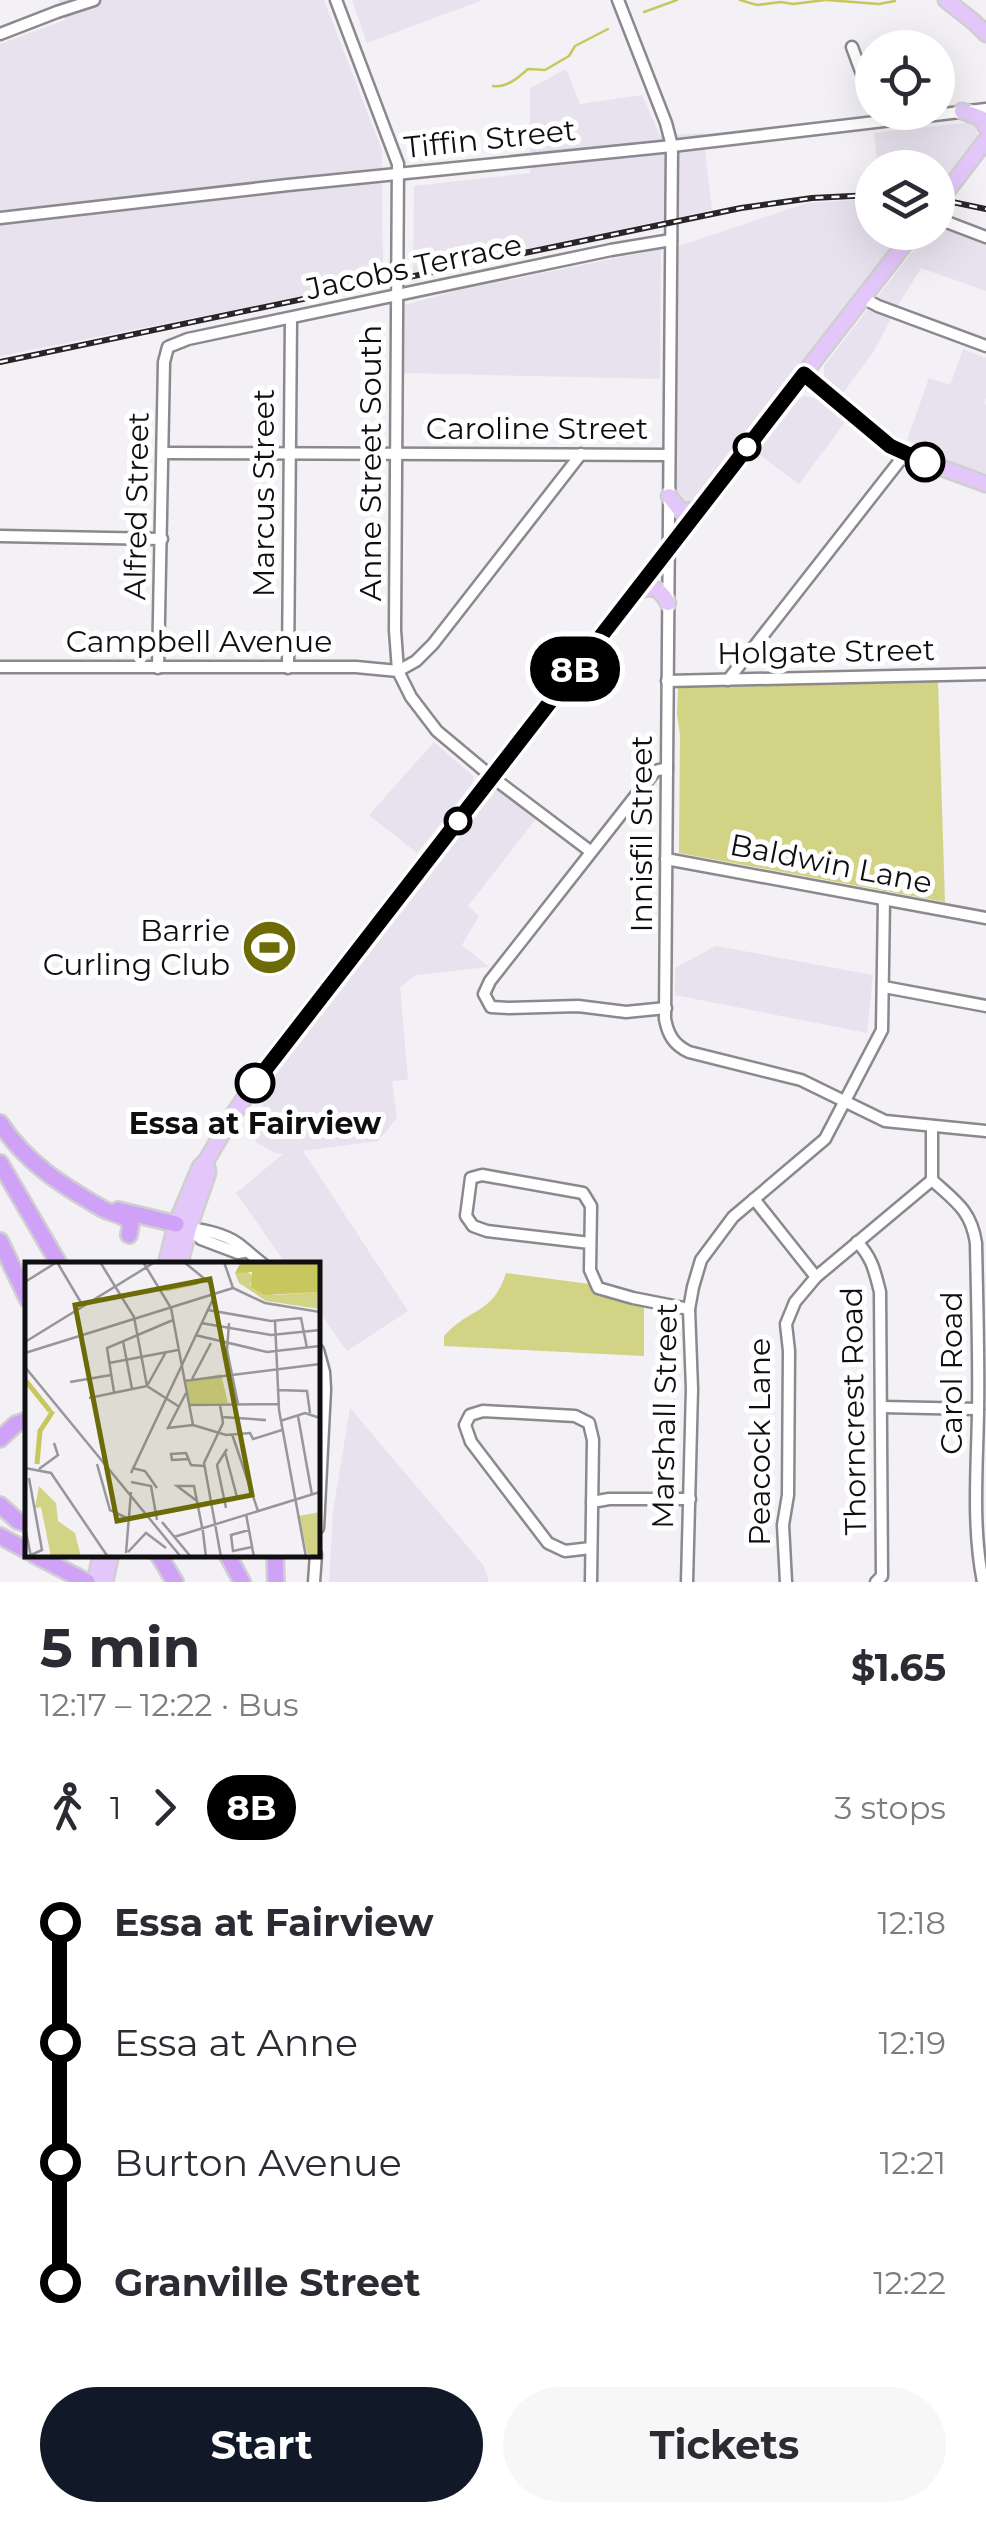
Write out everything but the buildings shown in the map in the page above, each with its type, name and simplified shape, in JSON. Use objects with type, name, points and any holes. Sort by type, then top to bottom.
[{"type":"highway","points":[[0,1123],[39,1169],[61,1184],[96,1202],[182,1226]]},
{"type":"highway","points":[[0,1163],[58,1262]]},
{"type":"highway","points":[[96,1202],[104,1210],[128,1218],[129,1234]]},
{"type":"highway","points":[[0,1241],[25,1294]]},
{"type":"highway","points":[[0,1439],[25,1421]]},
{"type":"highway","points":[[0,1505],[25,1523]]},
{"type":"highway","points":[[0,1536],[25,1550]]},
{"type":"highway","points":[[38,1557],[86,1582]]},
{"type":"highway","points":[[160,1557],[175,1582]]},
{"type":"highway","points":[[229,1557],[242,1582]]},
{"type":"highway","points":[[275,1557],[276,1582]]},
{"type":"main road","points":[[946,0],[986,33]]},
{"type":"main road","points":[[955,181],[986,141],[981,118],[962,111]]},
{"type":"main road","points":[[167,1262],[200,1167],[273,1058],[900,250]]},
{"type":"main road","points":[[804,374],[890,446],[986,484]]},
{"type":"main road","points":[[669,496],[680,510],[700,508]]},
{"type":"main road","points":[[634,592],[654,588],[668,602]]},
{"type":"main road","points":[[180,1262],[182,1226]]},
{"type":"main road","points":[[94,1582],[100,1557]]},
{"type":"main road","points":[[105,1582],[110,1557]]},
{"type":"street","points":[[0,34],[55,6],[94,0]]},
{"type":"street","name":"Anne Street South","points":[[336,0],[391,142],[399,174],[395,636],[398,670],[411,697],[437,731],[590,851]]},
{"type":"street","name":"Innisfil Street","points":[[618,0],[672,146],[666,859],[669,1034],[682,1049],[794,1077],[885,1121],[986,1131]]},
{"type":"street","points":[[852,47],[855,55]]},
{"type":"street","name":"Tiffin Street","points":[[955,111],[986,108]]},
{"type":"street","name":"Tiffin Street","points":[[0,218],[672,146],[855,120]]},
{"type":"street","points":[[955,225],[986,236]]},
{"type":"street","name":"Jacobs Terrace","points":[[168,347],[396,295],[670,240]]},
{"type":"street","points":[[863,298],[986,346]]},
{"type":"street","name":"Marcus Street","points":[[288,668],[291,318]]},
{"type":"street","name":"Alfred Street","points":[[158,668],[164,362],[168,347]]},
{"type":"street","name":"Caroline Street","points":[[164,453],[669,455]]},
{"type":"street","points":[[398,670],[416,661],[433,644],[582,454]]},
{"type":"street","points":[[728,680],[905,454]]},
{"type":"street","points":[[0,536],[162,538]]},
{"type":"street","name":"Campbell Avenue","points":[[0,667],[398,670]]},
{"type":"street","name":"Holgate Street","points":[[668,680],[986,674]]},
{"type":"street","points":[[666,1008],[626,1012],[566,1005],[491,1007],[484,994],[490,980],[654,771],[667,768]]},
{"type":"street","name":"Baldwin Lane","points":[[666,859],[986,918]]},
{"type":"street","name":"Marshall Street","points":[[687,1582],[692,1287],[702,1260],[733,1217],[820,1144],[882,1030],[884,900]]},
{"type":"street","points":[[884,987],[986,1006]]},
{"type":"street","points":[[932,1126],[932,1180]]},
{"type":"street","points":[[590,1244],[473,1226],[466,1216],[471,1178],[482,1174],[583,1193],[592,1206],[590,1270],[598,1288],[689,1309]]},
{"type":"street","name":"Peacock Lane","points":[[786,1582],[786,1324],[795,1302],[816,1277],[932,1180]]},
{"type":"street","name":"Carol Road","points":[[932,1180],[974,1224],[976,1488],[982,1516],[977,1553],[983,1582]]},
{"type":"street","points":[[754,1199],[816,1277]]},
{"type":"street","points":[[182,1226],[201,1240],[244,1252],[260,1262]]},
{"type":"street","name":"Thorncrest Road","points":[[857,1242],[868,1253],[880,1292],[882,1576],[876,1582]]},
{"type":"street","points":[[320,1357],[325,1389],[320,1488]]},
{"type":"street","points":[[882,1407],[978,1409]]},
{"type":"street","points":[[591,1548],[565,1551],[548,1542],[471,1442],[465,1426],[470,1414],[483,1411],[575,1416],[589,1423],[593,1440],[591,1582]]},
{"type":"street","points":[[592,1502],[690,1499]]},
{"type":"street","points":[[314,1582],[316,1557]]},
{"type":"shaded area","points":[[59,0],[324,0],[382,150],[383,281],[0,356],[0,44],[65,20]]},
{"type":"shaded area","points":[[352,0],[483,0],[367,43]]},
{"type":"shaded area","points":[[566,69],[580,104],[642,95],[660,136],[703,133],[712,210],[413,273],[414,186],[530,173],[530,88]]},
{"type":"shaded area","points":[[974,122],[978,136],[955,165],[955,150],[876,150],[874,133],[955,130],[955,124]]},
{"type":"shaded area","points":[[855,200],[855,250],[889,250],[686,505],[675,495],[676,247],[807,203]]},
{"type":"shaded area","points":[[955,232],[986,244],[986,291],[921,268],[874,351],[843,393],[824,377],[824,366],[914,250],[955,250]]},
{"type":"shaded area","points":[[661,249],[660,379],[403,373],[404,305]]},
{"type":"shaded area","points":[[963,349],[986,358],[986,474],[943,459],[907,440],[929,378],[950,385]]},
{"type":"shaded area","points":[[804,396],[818,399],[846,421],[799,484],[756,452]]},
{"type":"shaded area","points":[[434,742],[474,777],[417,853],[369,815]]},
{"type":"shaded area","points":[[497,789],[536,819],[468,906],[479,916],[462,945],[489,967],[416,975],[400,987],[408,1080],[392,1081],[397,1118],[378,1141],[303,1151],[408,1311],[347,1351],[320,1313],[320,1262],[285,1262],[236,1193],[283,1154],[255,1142],[266,1086]]},
{"type":"shaded area","points":[[716,946],[873,975],[867,1033],[675,995],[675,968]]},
{"type":"shaded area","points":[[350,1408],[484,1566],[489,1582],[329,1582],[333,1511]]},
{"type":"green space","points":[[938,682],[945,902],[679,853],[678,686]]},
{"type":"green space","points":[[506,1273],[597,1285],[644,1303],[644,1356],[444,1346],[444,1336],[494,1297]]},
{"type":"waterway","points":[[644,12],[677,0]]},
{"type":"waterway","points":[[740,0],[757,5],[825,0]]},
{"type":"waterway","points":[[827,0],[879,4],[895,1]]},
{"type":"waterway","points":[[493,86],[507,84],[528,69],[545,70],[569,56],[575,46],[608,29]]},
{"type":"railway","points":[[0,362],[741,208],[855,196]]},
{"type":"railway","points":[[955,203],[986,209]]},
{"type":"bus line","name":"8B","points":[[255,1083],[804,374],[890,446],[925,462]]},
{"type":"place","name":"Barrie Curling Club","points":[[269,948]]},
{"type":"place","name":"Essa at Fairview","points":[[255,1083]]}]
